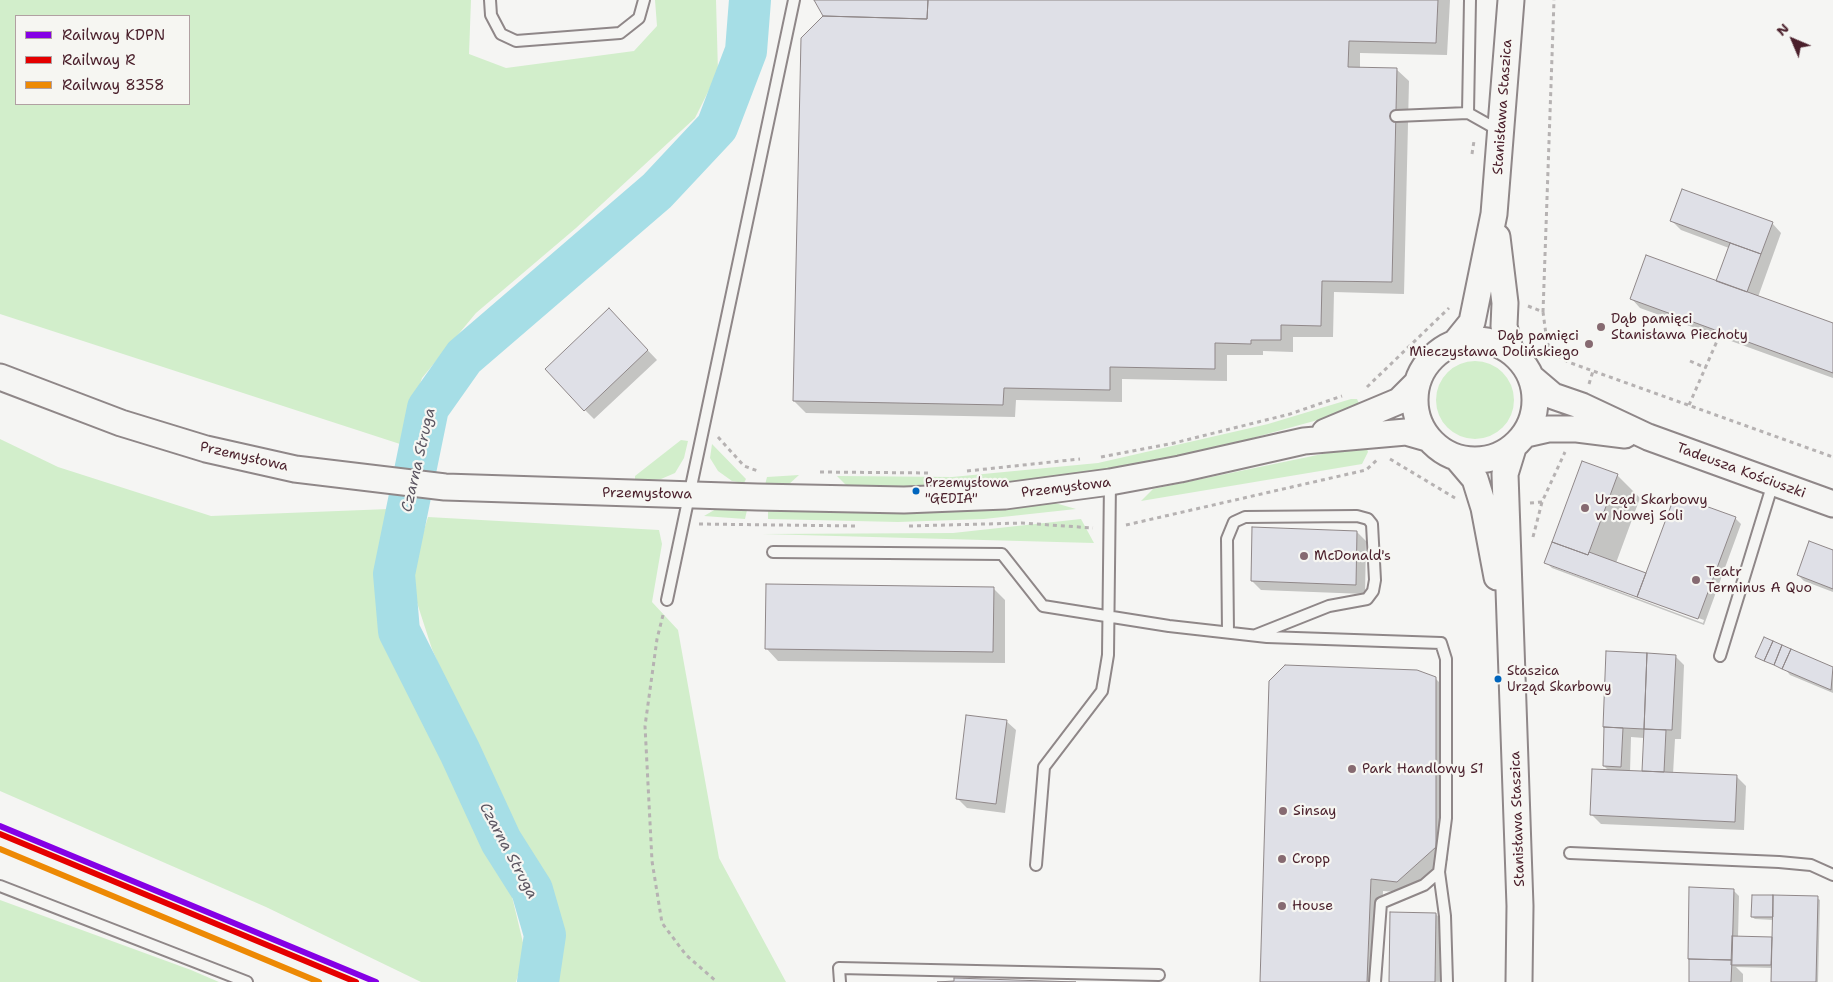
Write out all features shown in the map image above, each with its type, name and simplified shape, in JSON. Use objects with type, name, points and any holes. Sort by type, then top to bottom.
[{"type":"street","name":"Stanisława Staszica","points":[[1455,343],[1472,322],[1494,214],[1511,0]]},
{"type":"street","name":"Stanisława Staszica","points":[[1494,214],[1505,303],[1504,326],[1510,350]]},
{"type":"street","points":[[1473,339],[1492,342],[1510,350],[1524,363],[1532,379],[1536,398],[1534,417],[1519,441],[1496,458],[1477,461],[1458,459],[1441,451],[1427,438],[1418,421],[1414,402],[1417,383],[1425,366],[1438,352],[1455,343],[1473,339]]},
{"type":"street","name":"Przemysłowa","points":[[0,377],[121,424],[206,449],[295,469],[380,481],[445,487],[904,500],[1004,496],[1110,482],[1180,469],[1304,440],[1406,432],[1427,438]]},
{"type":"street","name":"Tadeusza Kościuszki","points":[[1532,379],[1553,396],[1582,406],[1648,437],[1833,504]]},
{"type":"street","name":"Przemysłowa","points":[[1304,440],[1399,401],[1417,383]]},
{"type":"street","name":"Tadeusza Kościuszki","points":[[1519,441],[1548,429],[1577,429],[1648,437]]},
{"type":"street","name":"Stanisława Staszica","points":[[1519,441],[1506,474],[1520,906],[1519,982]]},
{"type":"street","name":"Stanisława Staszica","points":[[1458,459],[1474,479],[1484,508],[1513,655]]},
{"type":"lane","points":[[490,0],[491,15],[500,34],[516,41],[620,33],[639,18],[644,0]]},
{"type":"lane","points":[[666,600],[794,0]]},
{"type":"lane","points":[[1468,114],[1470,0]]},
{"type":"lane","points":[[1396,116],[1468,114],[1502,132]]},
{"type":"lane","points":[[1036,864],[1044,767],[1102,690],[1108,655],[1111,529],[1110,482]]},
{"type":"lane","points":[[1720,656],[1773,482]]},
{"type":"lane","points":[[1228,632],[1227,539],[1234,522],[1245,517],[1356,516],[1368,519],[1372,524],[1375,580],[1373,591],[1368,599],[1329,606],[1255,635]]},
{"type":"lane","points":[[773,552],[1002,554],[1043,606],[1108,614],[1169,626],[1255,635],[1441,643],[1446,658],[1446,818],[1439,872],[1445,916],[1447,982]]},
{"type":"lane","points":[[1570,853],[1779,862],[1811,865],[1833,874]]},
{"type":"lane","points":[[1375,982],[1381,903],[1424,885],[1439,872]]},
{"type":"lane","points":[[0,886],[246,982]]},
{"type":"lane","points":[[840,982],[839,968],[1159,975]]},
{"type":"path","points":[[1554,0],[1543,312],[1547,342],[1551,351],[1568,362],[1833,456]]},
{"type":"path","points":[[1365,388],[1453,303]]},
{"type":"path","points":[[1526,306],[1543,312]]},
{"type":"path","points":[[1689,406],[1721,332]]},
{"type":"path","points":[[1690,361],[1706,368]]},
{"type":"path","points":[[1095,458],[1174,443],[1290,414],[1346,395]]},
{"type":"path","points":[[702,431],[716,435],[744,466],[766,472]]},
{"type":"path","points":[[1542,502],[1566,451]]},
{"type":"path","points":[[961,472],[1085,459]]},
{"type":"path","points":[[1392,459],[1457,499]]},
{"type":"path","points":[[815,472],[932,473]]},
{"type":"path","points":[[666,600],[657,638],[645,726],[652,861],[662,923],[686,955],[717,982]]},
{"type":"green space","points":[[0,0],[471,0],[469,54],[506,68],[634,51],[657,26],[655,0],[716,0],[718,72],[695,118],[576,228],[476,313],[422,378],[400,444],[0,314]]},
{"type":"green space","points":[[1467,361],[1483,361],[1497,367],[1508,378],[1514,392],[1514,408],[1508,422],[1497,433],[1483,439],[1467,439],[1453,433],[1442,422],[1436,408],[1436,392],[1442,378],[1453,367]]},
{"type":"green space","points":[[1351,399],[1357,399],[1361,408],[1202,452],[1063,477],[966,485],[848,487],[837,476],[952,477],[1098,463],[1268,424]]},
{"type":"green space","points":[[0,439],[58,467],[211,516],[389,509],[377,597],[392,657],[509,884],[525,951],[516,982],[421,982],[266,907],[0,791]]},
{"type":"green space","points":[[681,440],[688,441],[684,458],[675,473],[661,479],[635,481],[635,476]]},
{"type":"green space","points":[[712,444],[746,479],[744,483],[732,481],[718,471],[710,458]]},
{"type":"green space","points":[[1366,445],[1368,452],[1362,464],[1141,501],[1153,489]]},
{"type":"green space","points":[[799,475],[788,485],[765,485],[767,477]]},
{"type":"green space","points":[[1055,503],[1076,509],[984,519],[898,522],[768,519],[768,511],[933,513]]},
{"type":"green space","points":[[716,509],[747,510],[745,519],[704,516]]},
{"type":"green space","points":[[428,517],[659,530],[662,544],[652,602],[678,630],[719,858],[786,982],[555,982],[558,921],[505,817],[432,649],[409,578]]},
{"type":"green space","points":[[1081,519],[1094,543],[762,534],[953,533]]},
{"type":"green space","points":[[0,900],[191,970],[219,982],[0,982]]},
{"type":"building","points":[[814,0],[928,0],[927,19],[823,16]]},
{"type":"building","points":[[928,0],[1438,0],[1436,43],[1349,41],[1348,67],[1397,68],[1392,282],[1322,281],[1321,326],[1281,325],[1281,340],[1251,340],[1251,344],[1215,343],[1215,369],[1110,367],[1110,390],[1004,388],[1003,405],[793,401],[801,38],[823,16],[927,19]]},
{"type":"building","points":[[1682,189],[1773,222],[1761,254],[1670,221]]},
{"type":"building","points":[[1730,243],[1761,254],[1747,292],[1716,281]]},
{"type":"building","points":[[1646,255],[1833,323],[1833,373],[1630,299]]},
{"type":"building","points":[[609,308],[648,350],[584,411],[545,369]]},
{"type":"building","name":"Urząd Skarbowy w Nowej Soli","points":[[1582,461],[1618,474],[1588,555],[1552,542]]},
{"type":"building","points":[[1675,495],[1736,517],[1698,619],[1637,597]]},
{"type":"building","name":"McDonald's","points":[[1252,527],[1357,531],[1356,585],[1251,581]]},
{"type":"building","points":[[1809,541],[1833,550],[1833,589],[1797,575]]},
{"type":"building","points":[[1552,542],[1588,555],[1589,552],[1646,573],[1637,597],[1544,563]]},
{"type":"building","points":[[766,584],[994,587],[993,652],[765,649]]},
{"type":"building","points":[[1764,637],[1773,641],[1764,661],[1755,657]]},
{"type":"building","points":[[1773,641],[1782,645],[1774,665],[1764,661]]},
{"type":"building","points":[[1782,645],[1791,649],[1782,669],[1774,665]]},
{"type":"building","points":[[1791,649],[1833,667],[1831,690],[1782,669]]},
{"type":"building","points":[[1606,651],[1647,653],[1644,729],[1603,727]]},
{"type":"building","points":[[1647,653],[1676,655],[1672,730],[1644,729]]},
{"type":"building","name":"Park Handlowy S1","points":[[1285,665],[1417,670],[1436,677],[1436,847],[1397,882],[1371,879],[1367,982],[1260,982],[1269,681]]},
{"type":"building","points":[[966,715],[1007,720],[996,804],[956,799]]},
{"type":"building","points":[[1604,727],[1623,728],[1621,767],[1603,766]]},
{"type":"building","points":[[1644,729],[1666,730],[1664,772],[1642,771]]},
{"type":"building","points":[[1592,769],[1737,775],[1735,822],[1590,815]]},
{"type":"building","points":[[1689,887],[1734,889],[1732,960],[1688,959]]},
{"type":"building","points":[[1752,895],[1773,895],[1773,917],[1751,917]]},
{"type":"building","points":[[1773,895],[1818,896],[1816,982],[1771,982]]},
{"type":"building","points":[[1390,912],[1436,913],[1435,982],[1389,982]]},
{"type":"building","points":[[1732,936],[1772,937],[1771,965],[1731,965]]},
{"type":"building","points":[[1689,959],[1732,960],[1731,982],[1689,982]]},
{"type":"building","points":[[954,978],[1076,982],[937,982],[954,981]]},
{"type":"waterway","name":"Czarna Struga","points":[[538,982],[545,935],[532,890],[501,841],[460,752],[399,631],[394,574],[428,408],[464,357],[657,191],[717,127],[746,51],[750,0]]},
{"type":"rail line","name":"KDPN","points":[[0,826],[376,982]]},
{"type":"rail line","name":"R","points":[[0,834],[356,982]]},
{"type":"rail line","name":"8358","points":[[0,849],[319,982]]},
{"type":"place","name":"Dąb pamięci Stanisława Piechoty","points":[[1601,327]]},
{"type":"place","name":"Dąb pamięci Mieczysława Dolińskiego","points":[[1589,344]]},
{"type":"place","name":"Przemysłowa \"GEDIA\"","points":[[916,491]]},
{"type":"place","name":"Urząd Skarbowy w Nowej Soli","points":[[1585,508]]},
{"type":"place","name":"McDonald's","points":[[1304,556]]},
{"type":"place","name":"Teatr Terminus A Quo","points":[[1696,580]]},
{"type":"place","name":"Staszica Urząd Skarbowy","points":[[1498,679]]},
{"type":"place","name":"Park Handlowy S1","points":[[1352,769]]},
{"type":"place","name":"Sinsay","points":[[1283,811]]},
{"type":"place","name":"Cropp","points":[[1282,859]]},
{"type":"place","name":"House","points":[[1282,906]]}]
